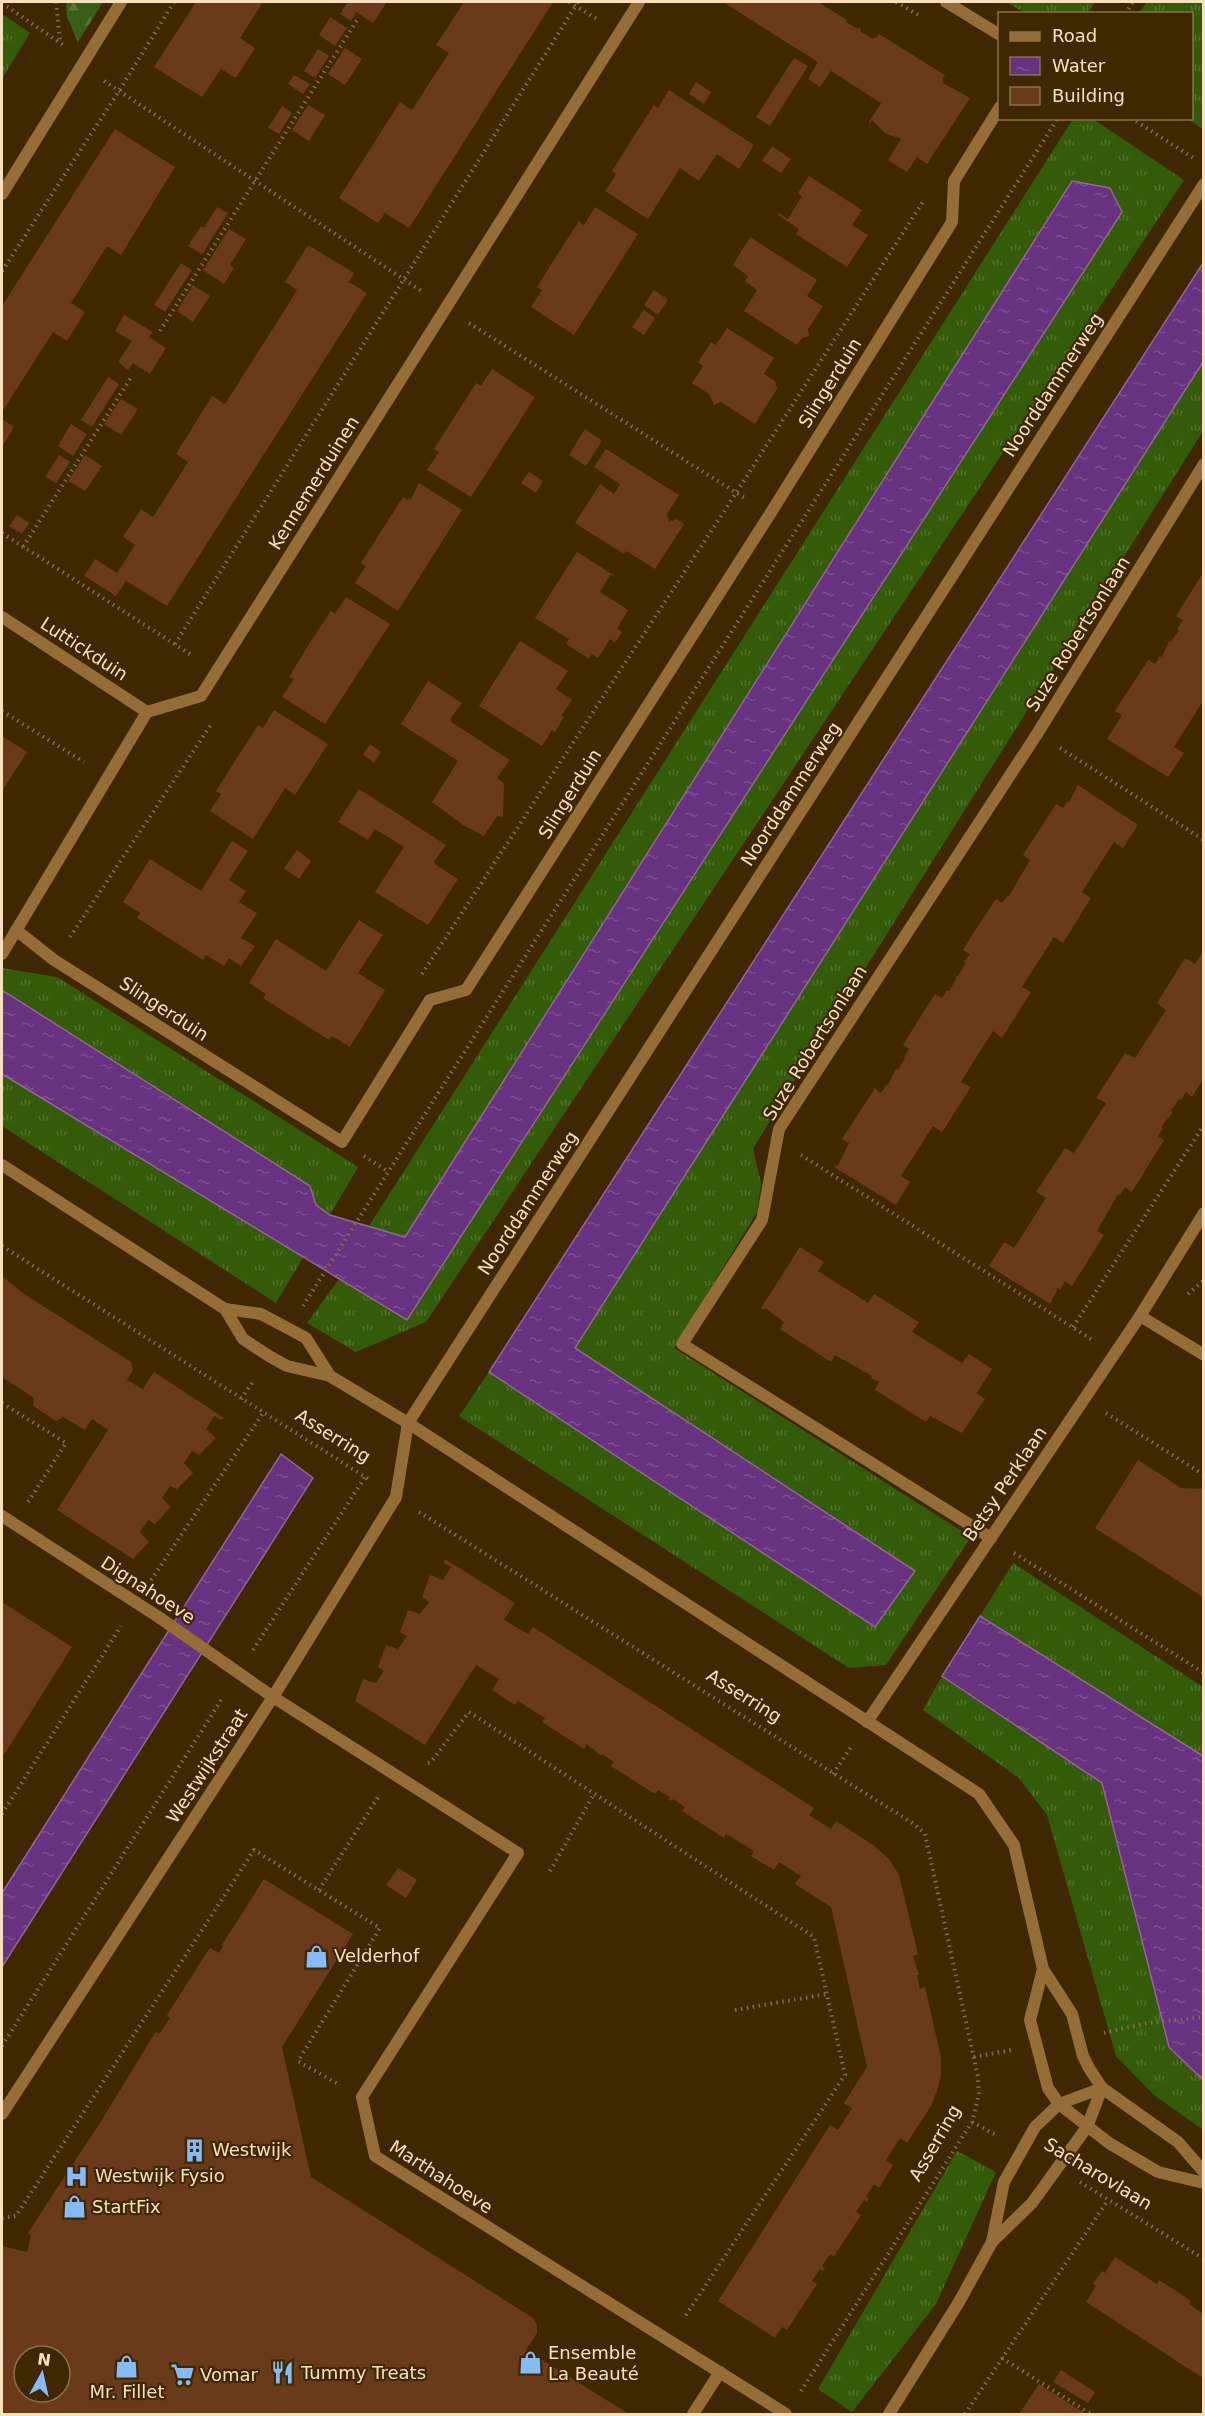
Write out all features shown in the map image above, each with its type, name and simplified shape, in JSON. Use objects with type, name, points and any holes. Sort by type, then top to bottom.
[{"type":"street","points":[[2,194],[121,2]]},
{"type":"street","name":"Kennemerduinen","points":[[201,696],[639,2]]},
{"type":"street","points":[[946,2],[998,34]]},
{"type":"street","name":"Slingerduin","points":[[16,930],[54,960],[342,1142],[430,1000],[466,990],[738,564],[952,222],[954,181],[998,109]]},
{"type":"street","name":"Noorddammerweg","points":[[408,1423],[1203,184]]},
{"type":"street","name":"Suze Robertsonlaan","points":[[991,1538],[682,1344],[762,1220],[778,1129],[1037,734],[1203,464]]},
{"type":"street","name":"Luttickduin","points":[[2,617],[147,712]]},
{"type":"street","points":[[2,954],[147,712],[201,696]]},
{"type":"street","points":[[2,1165],[225,1309],[261,1314],[306,1338],[330,1376]]},
{"type":"street","name":"Betsy Perklaan","points":[[867,1722],[1140,1316],[1203,1213]]},
{"type":"street","points":[[225,1309],[243,1338],[287,1366],[330,1376],[408,1423],[979,1794],[1014,1845],[1043,1969],[1072,2014],[1083,2056],[1102,2088],[1178,2142],[1203,2172]]},
{"type":"street","points":[[1140,1316],[1203,1355]]},
{"type":"street","name":"Westwijkstraat","points":[[2,2114],[273,1697],[396,1497],[408,1423]]},
{"type":"street","name":"Dignahoeve","points":[[2,1516],[222,1659],[273,1697]]},
{"type":"street","points":[[273,1697],[518,1853],[362,2097]]},
{"type":"street","points":[[1043,1969],[1030,2020],[1048,2088],[1059,2104]]},
{"type":"street","points":[[889,2415],[959,2302],[992,2241],[1004,2182],[1035,2127],[1059,2104],[1102,2088]]},
{"type":"street","points":[[992,2241],[1032,2203],[1087,2127],[1102,2088]]},
{"type":"street","name":"Marthahoeve","points":[[362,2097],[375,2156],[786,2415]]},
{"type":"street","name":"Sacharovlaan","points":[[1059,2104],[1108,2143],[1158,2172],[1203,2183]]},
{"type":"street","points":[[693,2415],[720,2372]]},
{"type":"path","points":[[2,3],[60,42],[56,2]]},
{"type":"path","points":[[2,271],[174,2]]},
{"type":"path","points":[[175,644],[578,2]]},
{"type":"path","points":[[160,331],[359,17]]},
{"type":"path","points":[[315,1290],[1057,120]]},
{"type":"path","points":[[1134,120],[1203,164]]},
{"type":"path","points":[[418,981],[932,188],[954,181]]},
{"type":"path","points":[[23,547],[132,376]]},
{"type":"path","points":[[2,533],[217,671]]},
{"type":"path","points":[[54,960],[215,718],[201,696]]},
{"type":"path","points":[[2,711],[108,776]]},
{"type":"path","points":[[1037,734],[1203,840]]},
{"type":"path","points":[[1073,1327],[1203,1125]]},
{"type":"path","points":[[777,1139],[1115,1353]]},
{"type":"path","name":"Asserring","points":[[2,1246],[915,1824],[925,1834],[978,2077],[979,2094],[972,2122],[799,2394]]},
{"type":"path","points":[[2,1403],[66,1443],[13,1524]]},
{"type":"path","points":[[1100,1409],[1203,1475]]},
{"type":"path","name":"Westwijkstraat","points":[[2,2046],[239,1671],[365,1477]]},
{"type":"path","points":[[991,1538],[1203,1673]]},
{"type":"path","points":[[319,1890],[393,1773],[431,1762],[469,1712],[814,1937],[845,2075],[669,2341]]},
{"type":"path","points":[[833,1774],[867,1722]]},
{"type":"path","points":[[550,1871],[594,1794]]},
{"type":"path","points":[[2,2218],[16,2216],[254,1850],[380,1928],[298,2061],[362,2097]]},
{"type":"path","points":[[735,2010],[827,1994]]},
{"type":"path","points":[[1142,2024],[1203,2017]]},
{"type":"path","name":"Sacharovlaan","points":[[972,2122],[1023,2149]]},
{"type":"path","name":"Sacharovlaan","points":[[1057,2168],[1203,2259]]},
{"type":"path","points":[[965,2415],[1108,2200]]},
{"type":"path","points":[[1002,2358],[1091,2415]]},
{"type":"green space","points":[[66,2],[103,2],[78,42],[67,17]]},
{"type":"green space","points":[[1006,2],[1095,2],[1088,12],[1023,12]]},
{"type":"green space","points":[[1147,2],[1203,2],[1203,129],[1189,120],[1193,120],[1193,12],[1140,12]]},
{"type":"green space","points":[[2,14],[30,33],[2,79]]},
{"type":"green space","points":[[1072,120],[1094,120],[1184,180],[426,1322],[356,1352],[307,1323],[339,1279],[408,1319],[1122,212],[1110,188],[405,1237],[369,1226]]},
{"type":"green space","points":[[1203,362],[1203,431],[753,1149],[761,1183],[757,1212],[674,1348],[971,1537],[886,1665],[849,1668],[459,1416],[489,1372],[875,1627],[915,1571],[574,1348]]},
{"type":"green space","points":[[2,968],[57,977],[358,1167],[330,1215],[316,1205],[310,1186],[2,990]]},
{"type":"green space","points":[[2,1074],[304,1256],[276,1303],[2,1126]]},
{"type":"green space","points":[[1013,1563],[1203,1687],[1203,1756],[980,1616]]},
{"type":"green space","points":[[942,1676],[1102,1783],[1169,2047],[1203,2080],[1203,2130],[1154,2095],[1116,2056],[1047,1815],[1019,1778],[923,1710]]},
{"type":"green space","points":[[957,2151],[996,2172],[936,2304],[852,2412],[818,2389]]},
{"type":"water","points":[[1072,181],[1110,188],[1122,212],[407,1320],[2,1074],[2,990],[310,1186],[316,1205],[330,1215],[405,1237]]},
{"type":"water","points":[[1203,263],[1203,362],[575,1348],[915,1571],[875,1627],[489,1372]]},
{"type":"water","points":[[281,1454],[313,1478],[2,1967],[2,1893]]},
{"type":"water","points":[[980,1616],[1203,1756],[1203,2080],[1169,2047],[1102,1783],[942,1676]]},
{"type":"building","points":[[196,2],[263,2],[240,38],[255,48],[236,78],[221,69],[202,97],[154,67]]},
{"type":"building","points":[[348,2],[387,2],[373,23],[356,12],[351,21],[340,14]]},
{"type":"building","points":[[464,2],[553,2],[409,228],[385,213],[378,223],[339,198],[400,102],[412,110],[449,53],[436,45]]},
{"type":"building","points":[[723,2],[818,2],[847,20],[846,22],[858,29],[859,27],[860,31],[873,39],[879,34],[945,75],[943,83],[970,98],[927,164],[917,157],[907,172],[888,160],[901,139],[885,133],[872,120],[870,124],[869,122],[881,103],[831,71],[820,87],[808,79],[818,62]]},
{"type":"building","points":[[330,17],[347,28],[335,46],[319,35]]},
{"type":"building","points":[[345,48],[362,59],[345,85],[328,74]]},
{"type":"building","points":[[318,49],[329,56],[315,78],[304,71]]},
{"type":"building","points":[[794,58],[808,66],[770,126],[756,117]]},
{"type":"building","points":[[294,75],[310,84],[303,94],[288,84]]},
{"type":"building","points":[[696,82],[711,92],[704,104],[689,94]]},
{"type":"building","points":[[669,90],[754,145],[739,169],[717,154],[699,181],[680,168],[648,219],[605,191],[616,174],[612,171],[634,136],[654,105],[658,108]]},
{"type":"building","points":[[308,105],[325,115],[309,141],[292,130]]},
{"type":"building","points":[[282,106],[292,113],[279,134],[268,128]]},
{"type":"building","points":[[115,129],[175,167],[121,255],[107,246],[71,303],[85,312],[67,341],[53,332],[2,412],[2,306]]},
{"type":"building","points":[[772,146],[791,159],[781,173],[762,161]]},
{"type":"building","points":[[809,176],[862,210],[852,225],[868,235],[847,267],[796,234],[799,229],[778,215],[779,213],[788,219],[802,196],[798,193]]},
{"type":"building","points":[[217,207],[228,213],[202,254],[188,246],[201,226],[204,228]]},
{"type":"building","points":[[595,207],[638,234],[574,335],[531,307],[542,290],[537,287],[559,252],[579,221],[584,225]]},
{"type":"building","points":[[229,229],[246,239],[230,265],[234,268],[224,284],[203,270]]},
{"type":"building","points":[[750,237],[817,280],[807,296],[823,306],[808,329],[809,336],[802,338],[797,345],[744,311],[757,290],[745,281],[748,276],[733,265]]},
{"type":"building","points":[[308,245],[354,273],[349,282],[367,293],[167,606],[126,581],[116,596],[84,576],[95,559],[117,573],[135,545],[123,537],[141,509],[153,517],[188,462],[176,454],[212,396],[225,404],[297,290],[285,282]]},
{"type":"building","points":[[181,263],[192,270],[165,312],[154,305]]},
{"type":"building","points":[[193,285],[210,296],[193,322],[177,311]]},
{"type":"building","points":[[654,290],[668,300],[658,315],[644,305]]},
{"type":"building","points":[[644,310],[655,318],[644,335],[632,327]]},
{"type":"building","points":[[124,315],[153,332],[149,337],[166,348],[150,374],[133,363],[128,370],[118,362],[132,341],[115,331]]},
{"type":"building","points":[[727,328],[774,358],[764,374],[775,381],[777,389],[755,424],[721,402],[714,405],[709,394],[692,383],[703,366],[698,362],[711,342],[716,345]]},
{"type":"building","points":[[492,369],[535,397],[471,497],[427,470],[439,452],[434,449],[476,383],[481,386]]},
{"type":"building","points":[[108,377],[119,384],[92,427],[81,420]]},
{"type":"building","points":[[121,399],[138,409],[121,435],[104,424]]},
{"type":"building","points":[[2,419],[14,427],[2,447]]},
{"type":"building","points":[[71,424],[87,434],[73,456],[58,446]]},
{"type":"building","points":[[585,429],[602,441],[586,466],[569,455]]},
{"type":"building","points":[[606,449],[679,495],[667,514],[669,522],[677,519],[684,524],[655,569],[626,551],[624,554],[575,523],[600,484],[614,494],[620,484],[594,467]]},
{"type":"building","points":[[59,455],[70,462],[56,483],[45,477]]},
{"type":"building","points":[[85,455],[102,466],[85,491],[68,481]]},
{"type":"building","points":[[529,472],[543,481],[536,493],[521,483]]},
{"type":"building","points":[[419,483],[462,510],[398,611],[355,583],[366,566],[361,563],[403,497],[411,499]]},
{"type":"building","points":[[17,515],[29,523],[22,534],[9,526]]},
{"type":"building","points":[[577,552],[615,576],[610,575],[600,592],[628,610],[617,629],[622,632],[615,643],[610,639],[598,658],[592,654],[589,659],[566,644],[569,639],[535,618]]},
{"type":"building","points":[[1203,573],[1203,701],[1174,747],[1184,753],[1168,777],[1107,739],[1122,715],[1115,711],[1148,660],[1155,664],[1160,656],[1162,657],[1169,641],[1171,642],[1179,630],[1177,629],[1183,620],[1176,616]]},
{"type":"building","points":[[346,597],[390,624],[325,724],[282,697],[294,679],[289,677],[309,644],[331,611],[335,614]]},
{"type":"building","points":[[520,641],[568,671],[556,689],[572,700],[561,716],[564,717],[555,732],[552,730],[542,746],[479,706]]},
{"type":"building","points":[[428,681],[462,703],[451,718],[451,722],[510,760],[498,776],[498,779],[504,783],[503,817],[497,816],[484,836],[463,825],[432,802],[458,761],[401,724]]},
{"type":"building","points":[[274,710],[328,744],[295,795],[285,788],[253,839],[210,811],[221,794],[216,791],[258,725],[263,728]]},
{"type":"building","points":[[2,736],[27,752],[2,791]]},
{"type":"building","points":[[370,744],[381,752],[374,763],[363,754]]},
{"type":"building","points":[[1078,785],[1138,825],[1123,848],[1114,842],[1082,892],[1091,898],[1063,943],[1054,937],[1022,987],[1031,992],[1002,1038],[993,1031],[977,1056],[961,1082],[971,1087],[942,1132],[933,1126],[901,1176],[910,1182],[896,1205],[834,1167],[838,1165],[849,1143],[842,1139],[875,1088],[881,1093],[896,1069],[898,1070],[909,1049],[903,1045],[935,994],[942,998],[947,990],[949,991],[956,976],[966,963],[964,962],[970,954],[963,950],[979,924],[996,899],[1002,903],[1009,896],[1030,860],[1023,855],[1056,804],[1063,808]]},
{"type":"building","points":[[359,789],[446,845],[434,861],[435,864],[458,879],[428,925],[375,892],[404,847],[375,829],[368,840],[338,822]]},
{"type":"building","points":[[232,841],[248,851],[229,880],[246,891],[239,902],[257,913],[241,938],[255,946],[241,966],[229,958],[224,966],[206,955],[203,960],[137,918],[140,913],[123,902],[150,859],[201,891]]},
{"type":"building","points":[[297,850],[311,861],[299,879],[284,868]]},
{"type":"building","points":[[359,920],[383,935],[358,973],[385,990],[350,1047],[332,1036],[329,1040],[263,998],[266,994],[249,983],[276,939],[326,971]]},
{"type":"building","points":[[1203,951],[1203,1079],[1192,1097],[1186,1092],[1181,1100],[1179,1099],[1171,1111],[1173,1112],[1161,1127],[1163,1128],[1158,1136],[1164,1140],[1132,1192],[1125,1187],[1120,1195],[1118,1194],[1097,1231],[1104,1235],[1072,1286],[1065,1281],[1060,1290],[1058,1288],[1050,1304],[989,1266],[1004,1242],[1014,1248],[1046,1198],[1036,1192],[1065,1148],[1074,1153],[1106,1103],[1096,1098],[1125,1053],[1135,1058],[1166,1010],[1157,1003],[1185,958],[1195,964]]},
{"type":"building","points":[[800,1247],[824,1262],[818,1271],[868,1303],[874,1294],[919,1322],[912,1332],[962,1363],[969,1354],[992,1369],[977,1393],[985,1399],[962,1433],[930,1416],[926,1422],[875,1390],[879,1382],[871,1378],[872,1376],[835,1355],[831,1362],[780,1329],[784,1322],[765,1308],[764,1310],[761,1308]]},
{"type":"building","points":[[2,1276],[24,1294],[131,1362],[133,1370],[127,1380],[143,1389],[154,1372],[224,1418],[221,1420],[214,1416],[206,1429],[216,1438],[199,1455],[192,1451],[184,1463],[193,1473],[177,1489],[170,1486],[162,1498],[171,1507],[155,1524],[148,1520],[140,1532],[149,1542],[133,1559],[57,1510],[108,1430],[92,1419],[85,1430],[63,1417],[56,1421],[33,1406],[34,1398],[2,1377]]},
{"type":"building","points":[[1138,1460],[1181,1488],[1203,1489],[1203,1597],[1095,1528]]},
{"type":"building","points":[[445,1559],[515,1603],[504,1620],[528,1634],[533,1627],[814,1808],[809,1815],[831,1829],[836,1821],[873,1845],[889,1859],[899,1875],[918,1954],[913,1956],[919,1975],[917,1975],[920,1989],[925,1987],[941,2057],[941,2076],[937,2091],[931,2106],[907,2143],[900,2138],[886,2160],[893,2165],[879,2188],[874,2184],[866,2197],[869,2198],[867,2202],[864,2200],[856,2212],[861,2215],[834,2256],[830,2254],[822,2266],[825,2268],[823,2271],[820,2269],[812,2281],[817,2284],[787,2330],[782,2327],[775,2338],[718,2301],[830,2125],[838,2130],[852,2108],[844,2103],[867,2067],[831,1907],[795,1884],[801,1876],[779,1862],[774,1870],[751,1856],[754,1851],[726,1834],[724,1838],[682,1811],[685,1807],[673,1799],[672,1801],[668,1799],[670,1797],[658,1790],[655,1794],[611,1766],[614,1762],[602,1754],[601,1756],[587,1744],[584,1749],[542,1722],[545,1718],[518,1701],[515,1705],[492,1690],[499,1679],[476,1665],[425,1745],[355,1701],[363,1679],[376,1683],[384,1671],[378,1667],[386,1645],[398,1649],[407,1636],[400,1632],[408,1610],[420,1614],[429,1602],[422,1597],[430,1575],[443,1580],[451,1567],[444,1563]]},
{"type":"building","points":[[2,1602],[72,1647],[2,1758]]},
{"type":"building","points":[[398,1868],[417,1880],[406,1898],[386,1885]]},
{"type":"building","name":"Westwijk","points":[[264,1879],[353,1934],[282,2047],[311,2177],[533,2318],[537,2325],[537,2333],[526,2350],[629,2414],[2,2414],[2,2246],[27,2252],[31,2236],[28,2233],[153,2036],[156,2032],[159,2034],[170,2018],[167,2015],[210,1948],[219,1953]]},
{"type":"building","points":[[1115,2257],[1157,2284],[1159,2280],[1175,2290],[1191,2301],[1189,2304],[1203,2314],[1203,2378],[1086,2302],[1096,2286],[1093,2284],[1102,2271],[1105,2273]]},
{"type":"building","points":[[1061,2370],[1095,2392],[1088,2403],[1053,2382]]},
{"type":"building","points":[[1039,2384],[1086,2414],[1019,2414]]},
{"type":"place","name":"Velderhof","points":[[316,1956]]},
{"type":"place","name":"Westwijk","points":[[194,2150]]},
{"type":"place","name":"Westwijk Fysio","points":[[77,2176]]},
{"type":"place","name":"StartFix","points":[[74,2207]]},
{"type":"place","name":"Ensemble La Beauté","points":[[530,2363]]},
{"type":"place","name":"Mr. Fillet","points":[[127,2366]]},
{"type":"place","name":"Tummy Treats","points":[[283,2373]]},
{"type":"place","name":"Vomar","points":[[182,2375]]}]
